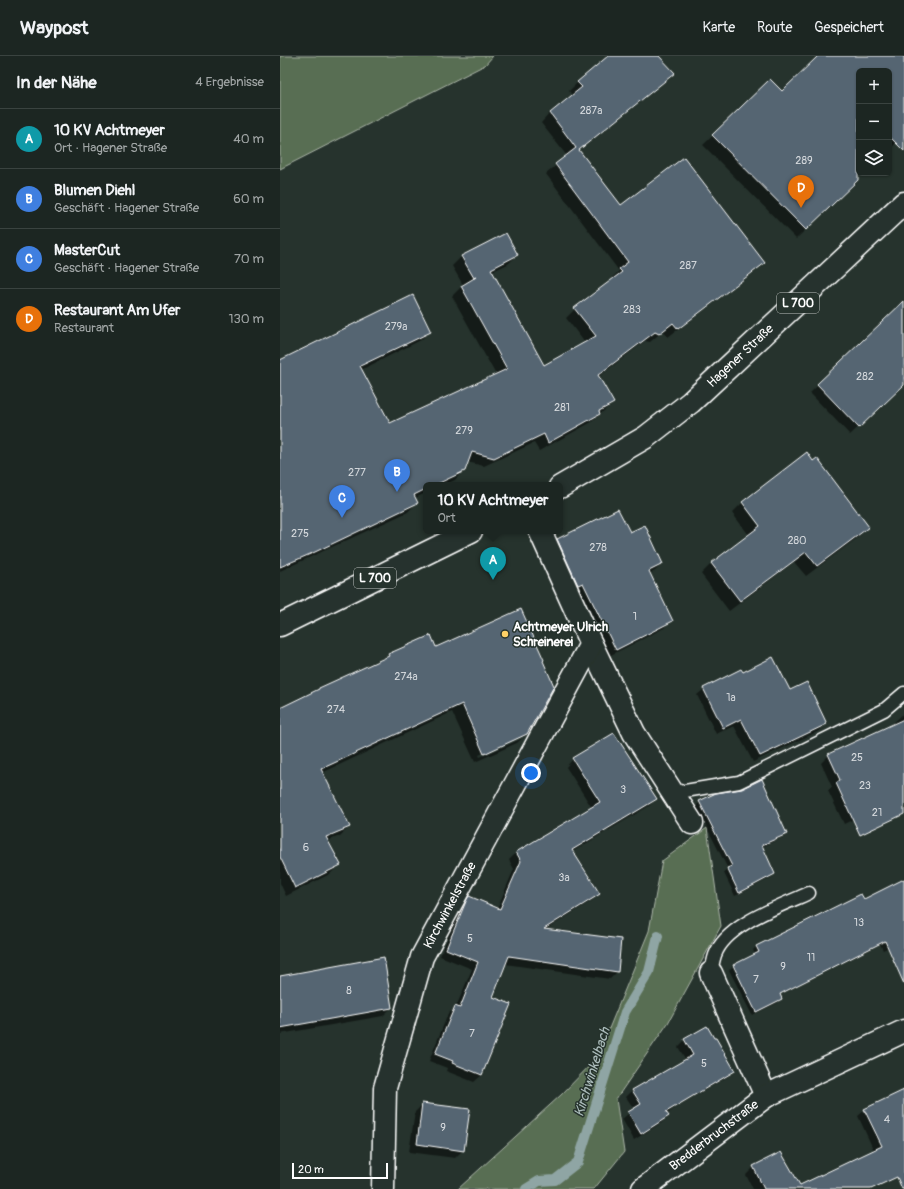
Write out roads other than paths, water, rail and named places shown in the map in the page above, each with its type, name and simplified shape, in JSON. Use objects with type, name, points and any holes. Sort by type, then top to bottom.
[{"type":"street","name":"Hagener Straße","points":[[563,485],[646,437],[691,402],[904,203]]},
{"type":"street","name":"L 700","points":[[280,625],[465,534]]},
{"type":"street","points":[[541,534],[591,644],[634,733],[692,823]]},
{"type":"street","name":"Kirchwinkelstraße","points":[[383,1189],[385,1088],[422,958],[591,644]]},
{"type":"street","name":"Bredderbruchstraße","points":[[710,973],[766,1096]]},
{"type":"street","name":"Bredderbruchstraße","points":[[643,1189],[766,1096],[904,1030]]},
{"type":"lane","points":[[672,793],[739,782],[884,710],[904,693]]},
{"type":"lane","points":[[710,973],[715,954],[728,936],[741,925],[809,893]]},
{"type":"waterway","name":"Kirchwinkelbach","points":[[526,1189],[539,1181],[555,1180],[578,1162],[625,1012],[649,972],[658,936]]},
{"type":"place","name":"Restaurant Am Ufer","points":[[801,208]]},
{"type":"place","name":"Blumen Diehl","points":[[397,492]]},
{"type":"place","name":"MasterCut","points":[[342,518]]},
{"type":"place","name":"10 KV Achtmeyer","points":[[493,580]]},
{"type":"place","name":"Achtmeyer Ulrich Schreinerei","points":[[505,634]]}]
